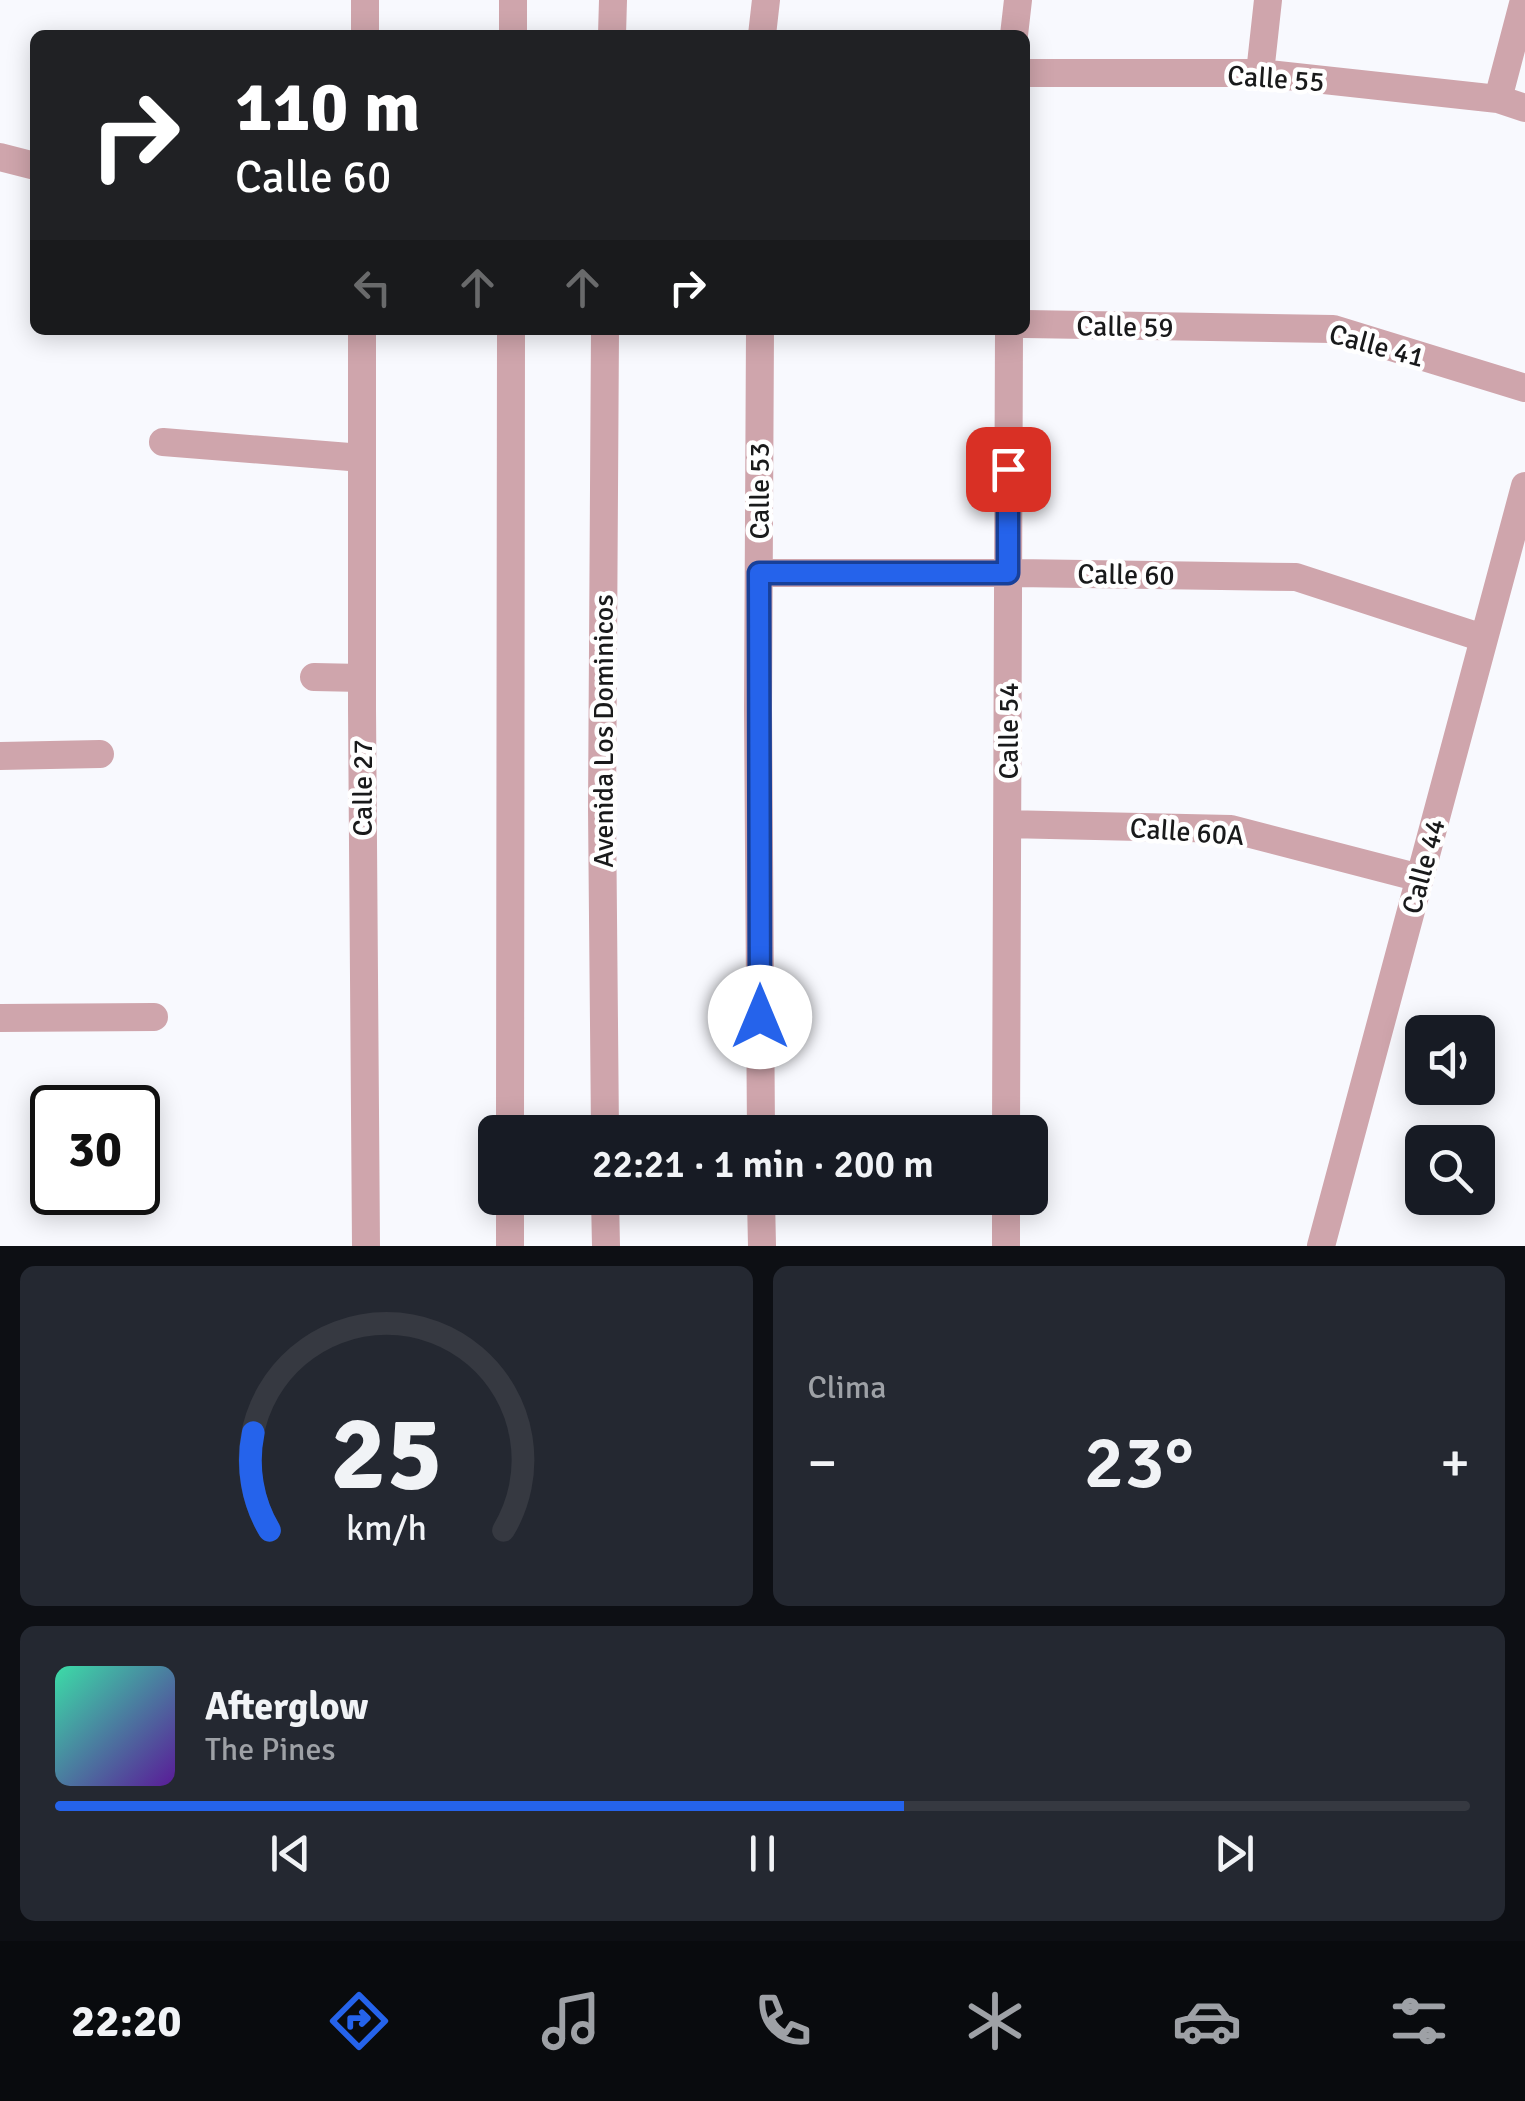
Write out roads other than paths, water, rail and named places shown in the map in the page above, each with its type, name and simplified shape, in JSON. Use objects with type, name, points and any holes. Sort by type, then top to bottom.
[{"type":"street","points":[[365,30],[366,0]]},
{"type":"street","points":[[512,30],[513,0]]},
{"type":"street","points":[[612,30],[613,0]]},
{"type":"street","points":[[763,30],[766,0]]},
{"type":"street","points":[[1015,30],[1018,0]]},
{"type":"street","points":[[1260,73],[1268,0]]},
{"type":"street","points":[[1498,99],[1524,0]]},
{"type":"street","name":"Calle 55","points":[[1030,73],[1260,73],[1498,99],[1525,108]]},
{"type":"street","points":[[0,157],[30,165]]},
{"type":"street","name":"Calle 59","points":[[1030,324],[1226,327]]},
{"type":"street","name":"Calle 41","points":[[1226,327],[1333,328],[1525,388]]},
{"type":"street","name":"Calle 27","points":[[362,335],[366,1246]]},
{"type":"street","points":[[510,1115],[511,335]]},
{"type":"street","name":"Avenida Los Dominicos","points":[[605,335],[605,1115]]},
{"type":"street","name":"Calle 53","points":[[760,335],[761,1115]]},
{"type":"street","name":"Calle 54","points":[[1006,1115],[1008,335]]},
{"type":"street","points":[[163,442],[362,458]]},
{"type":"street","name":"Calle 44","points":[[1321,1246],[1525,486]]},
{"type":"street","name":"Calle 60","points":[[759,573],[1296,577],[1484,638]]},
{"type":"street","points":[[314,677],[362,678]]},
{"type":"street","points":[[0,756],[100,754]]},
{"type":"street","name":"Calle 60A","points":[[1008,824],[1231,828],[1420,878]]},
{"type":"street","points":[[0,1018],[154,1018]]},
{"type":"street","points":[[510,1215],[510,1246]]},
{"type":"street","points":[[605,1215],[606,1246]]},
{"type":"street","points":[[762,1215],[762,1246]]},
{"type":"street","points":[[1006,1215],[1006,1246]]}]
